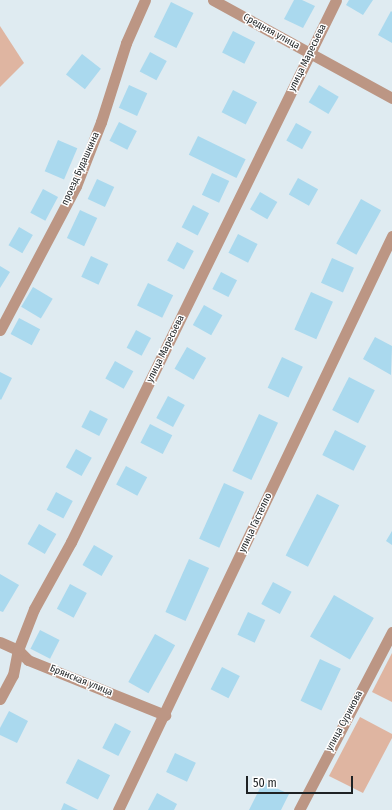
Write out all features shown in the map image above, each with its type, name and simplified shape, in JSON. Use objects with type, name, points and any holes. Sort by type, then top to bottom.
[{"type":"street","name":"проезд Будашкина","points":[[0,330],[76,186],[101,122],[126,44],[145,0]]},
{"type":"street","name":"Средняя улица","points":[[213,0],[392,98]]},
{"type":"street","name":"улица Маресьева","points":[[0,699],[13,675],[18,650],[34,609],[71,542],[336,0]]},
{"type":"street","name":"улица Гастелло","points":[[118,810],[165,715],[392,236]]},
{"type":"street","name":"улица Сурикова","points":[[299,810],[392,632]]},
{"type":"street","name":"Брянская улица","points":[[0,642],[18,650],[28,660],[165,715]]},
{"type":"shaded area","points":[[0,26],[24,63],[0,87]]},
{"type":"shaded area","points":[[392,653],[392,702],[372,692]]},
{"type":"shaded area","points":[[360,717],[392,734],[392,738],[363,793],[329,776]]},
{"type":"building","points":[[294,0],[302,0],[315,6],[303,28],[284,19]]},
{"type":"building","points":[[349,0],[373,0],[363,15],[346,5]]},
{"type":"building","points":[[171,2],[193,13],[176,48],[154,37]]},
{"type":"building","points":[[391,11],[392,12],[392,43],[378,35]]},
{"type":"building","points":[[233,31],[255,42],[244,64],[222,52]]},
{"type":"building","points":[[150,52],[167,61],[156,80],[140,71]]},
{"type":"building","points":[[82,54],[101,69],[85,89],[66,74]]},
{"type":"building","points":[[129,85],[147,93],[137,116],[119,108]]},
{"type":"building","points":[[319,85],[339,97],[328,114],[309,102]]},
{"type":"building","points":[[233,90],[257,102],[246,125],[222,112]]},
{"type":"building","points":[[119,122],[137,131],[127,150],[109,141]]},
{"type":"building","points":[[296,123],[312,132],[302,149],[286,140]]},
{"type":"building","points":[[198,136],[246,159],[236,178],[189,155]]},
{"type":"building","points":[[58,140],[77,148],[64,180],[45,171]]},
{"type":"building","points":[[212,173],[229,181],[219,203],[202,195]]},
{"type":"building","points":[[298,178],[318,189],[309,206],[289,195]]},
{"type":"building","points":[[97,179],[114,187],[105,207],[88,199]]},
{"type":"building","points":[[43,189],[58,197],[45,221],[30,213]]},
{"type":"building","points":[[260,192],[277,202],[267,219],[250,209]]},
{"type":"building","points":[[361,199],[381,210],[356,255],[336,244]]},
{"type":"building","points":[[193,205],[209,213],[198,235],[182,227]]},
{"type":"building","points":[[80,210],[97,218],[84,246],[67,238]]},
{"type":"building","points":[[19,227],[33,235],[22,253],[8,245]]},
{"type":"building","points":[[238,234],[258,244],[248,263],[228,253]]},
{"type":"building","points":[[177,242],[194,251],[184,269],[167,261]]},
{"type":"building","points":[[91,256],[108,264],[98,285],[81,277]]},
{"type":"building","points":[[332,258],[354,268],[343,292],[321,283]]},
{"type":"building","points":[[0,266],[10,272],[0,288]]},
{"type":"building","points":[[221,272],[237,280],[228,297],[212,289]]},
{"type":"building","points":[[148,283],[173,295],[162,318],[137,305]]},
{"type":"building","points":[[33,287],[53,299],[41,319],[21,307]]},
{"type":"building","points":[[311,292],[333,302],[316,339],[294,329]]},
{"type":"building","points":[[204,305],[222,315],[211,335],[193,325]]},
{"type":"building","points":[[19,318],[40,329],[32,345],[11,334]]},
{"type":"building","points":[[136,330],[151,338],[142,356],[127,348]]},
{"type":"building","points":[[375,337],[392,346],[391,375],[363,359]]},
{"type":"building","points":[[187,347],[206,358],[194,380],[174,369]]},
{"type":"building","points":[[282,357],[303,367],[288,398],[268,388]]},
{"type":"building","points":[[115,361],[133,371],[124,389],[105,378]]},
{"type":"building","points":[[0,372],[12,378],[1,400],[0,399]]},
{"type":"building","points":[[349,377],[375,390],[358,423],[332,410]]},
{"type":"building","points":[[168,396],[185,405],[173,427],[156,418]]},
{"type":"building","points":[[90,410],[108,419],[99,436],[81,427]]},
{"type":"building","points":[[259,414],[278,423],[251,480],[232,471]]},
{"type":"building","points":[[150,424],[172,435],[163,454],[140,443]]},
{"type":"building","points":[[335,430],[366,446],[353,471],[322,455]]},
{"type":"building","points":[[76,449],[92,458],[82,476],[66,467]]},
{"type":"building","points":[[126,466],[147,477],[137,496],[116,485]]},
{"type":"building","points":[[224,483],[244,492],[219,548],[199,539]]},
{"type":"building","points":[[56,492],[73,501],[63,519],[47,510]]},
{"type":"building","points":[[317,494],[339,505],[308,567],[286,555]]},
{"type":"building","points":[[39,524],[56,534],[45,554],[28,544]]},
{"type":"building","points":[[392,531],[392,545],[386,541]]},
{"type":"building","points":[[94,545],[113,556],[102,576],[83,565]]},
{"type":"building","points":[[189,559],[209,568],[186,621],[165,612]]},
{"type":"building","points":[[0,574],[19,585],[3,612],[0,611]]},
{"type":"building","points":[[273,582],[292,592],[280,614],[261,604]]},
{"type":"building","points":[[70,584],[87,593],[74,618],[57,609]]},
{"type":"building","points":[[334,595],[374,618],[350,660],[310,637]]},
{"type":"building","points":[[248,612],[265,620],[255,643],[237,635]]},
{"type":"building","points":[[40,630],[60,640],[50,659],[30,649]]},
{"type":"building","points":[[155,634],[175,645],[148,693],[128,682]]},
{"type":"building","points":[[320,659],[341,669],[321,710],[301,701]]},
{"type":"building","points":[[222,667],[240,676],[228,698],[211,689]]},
{"type":"building","points":[[9,711],[28,721],[17,743],[0,735],[0,728]]},
{"type":"building","points":[[115,723],[131,731],[118,756],[102,748]]},
{"type":"building","points":[[175,753],[196,763],[187,782],[166,772]]},
{"type":"building","points":[[78,759],[110,775],[98,799],[66,783]]},
{"type":"building","points":[[263,782],[289,794],[281,810],[249,810]]},
{"type":"building","points":[[157,793],[177,804],[174,810],[148,810]]},
{"type":"building","points":[[64,803],[78,810],[61,810]]}]
